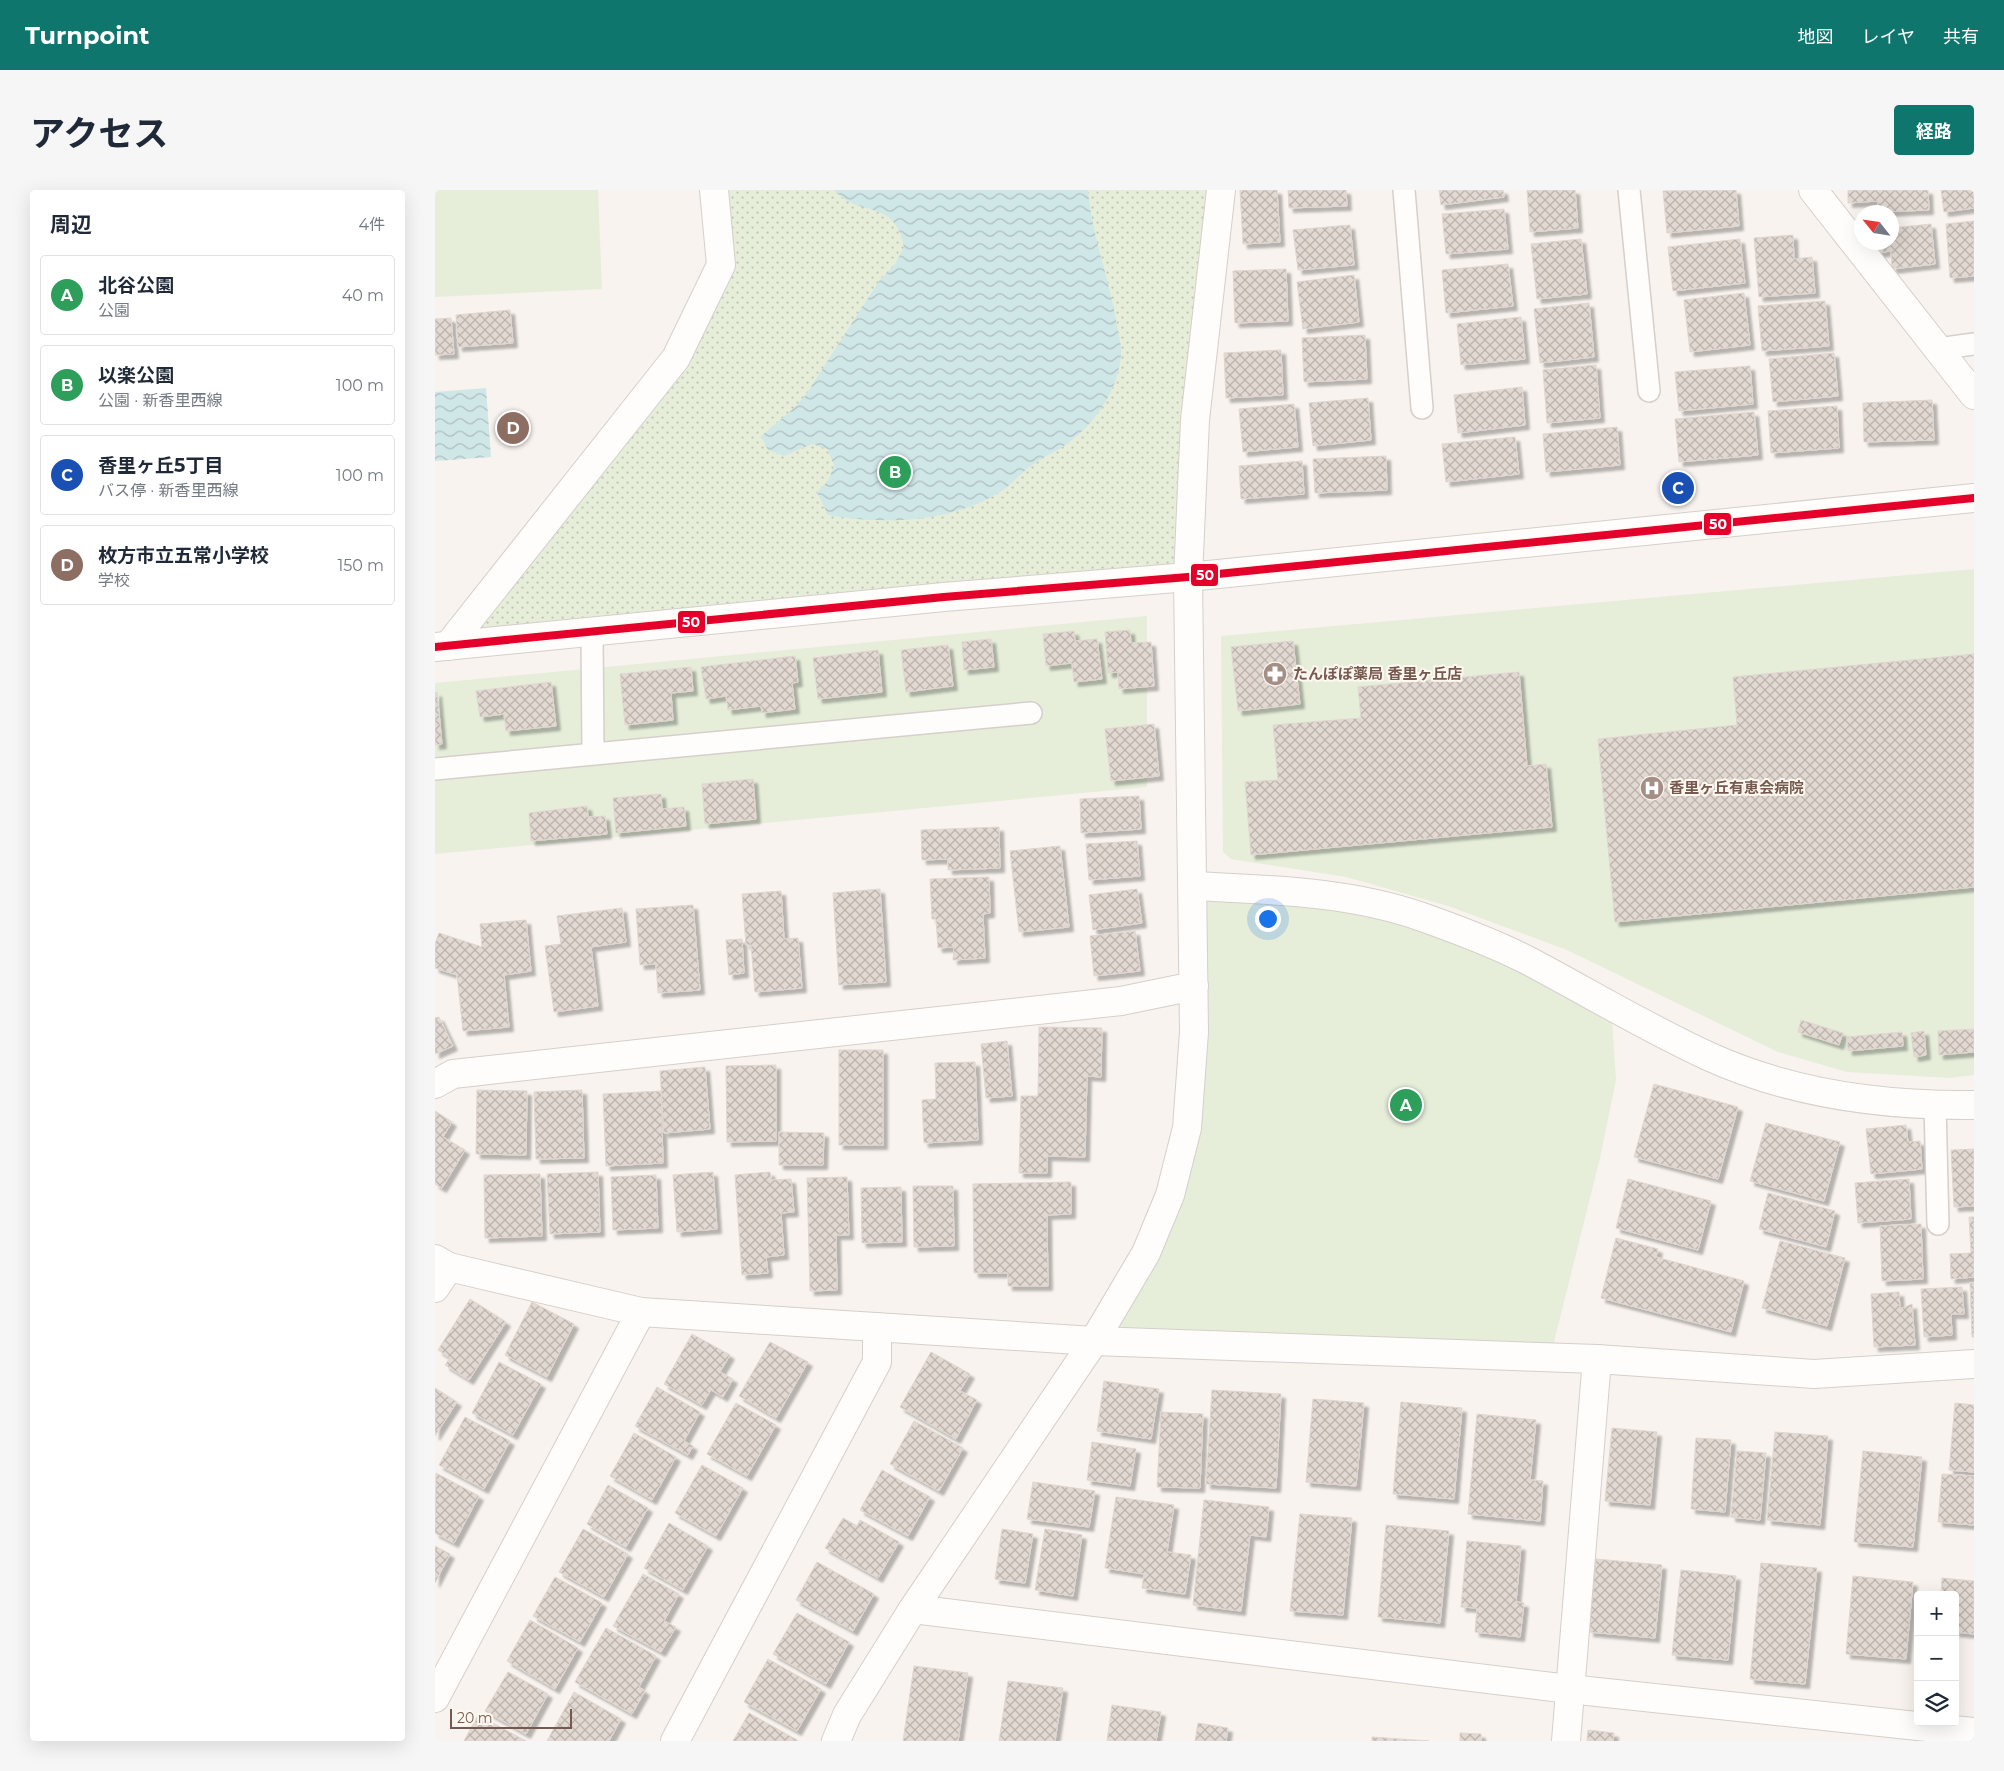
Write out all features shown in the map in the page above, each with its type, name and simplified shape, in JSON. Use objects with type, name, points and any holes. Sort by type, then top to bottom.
[{"type":"street","points":[[442,647],[676,358],[721,265],[714,190]]},
{"type":"street","points":[[836,1741],[847,1715],[913,1609],[1094,1341],[1146,1253],[1170,1195],[1187,1128],[1195,1032],[1188,576],[1195,420],[1221,190]]},
{"type":"street","points":[[1813,190],[1974,395]]},
{"type":"street","points":[[442,647],[944,597],[1188,576],[1974,498]]},
{"type":"street","points":[[1193,886],[1318,893],[1359,900],[1420,916],[1523,958],[1617,1010],[1709,1057],[1760,1075],[1824,1094],[1916,1105],[1974,1104]]},
{"type":"street","points":[[435,1084],[453,1074],[1121,1001],[1194,986]]},
{"type":"street","points":[[440,1271],[641,1312],[1094,1341],[1597,1359],[1813,1374],[1974,1364]]},
{"type":"street","points":[[435,1698],[641,1312]]},
{"type":"street","points":[[675,1741],[877,1362],[877,1327]]},
{"type":"street","points":[[1565,1741],[1597,1359]]},
{"type":"street","points":[[913,1609],[1569,1689],[1974,1732]]},
{"type":"lane","points":[[1405,190],[1422,408]]},
{"type":"lane","points":[[1629,190],[1649,391]]},
{"type":"lane","points":[[1938,349],[1974,344]]},
{"type":"lane","points":[[592,632],[593,754]]},
{"type":"lane","points":[[435,769],[1031,713]]},
{"type":"lane","points":[[1935,1105],[1938,1224]]},
{"type":"green space","points":[[435,190],[598,190],[602,289],[435,297]]},
{"type":"green space","points":[[715,190],[1225,190],[1188,577],[464,644],[668,368],[721,265]]},
{"type":"green space","points":[[1974,569],[1974,1075],[1949,1078],[1847,1072],[1778,1052],[1567,950],[1448,906],[1346,877],[1231,859],[1223,852],[1221,636]]},
{"type":"green space","points":[[1147,616],[1147,787],[435,854],[435,683]]},
{"type":"green space","points":[[1206,901],[1316,906],[1356,912],[1394,922],[1470,949],[1542,983],[1612,1021],[1616,1080],[1600,1158],[1553,1346],[1115,1330],[1207,1032]]},
{"type":"water","points":[[834,190],[1088,190],[1093,225],[1114,309],[1121,353],[1119,369],[1110,394],[1087,427],[1067,444],[1030,466],[1000,492],[960,510],[938,516],[893,520],[871,520],[828,515],[817,492],[828,481],[834,465],[827,449],[812,444],[784,456],[768,450],[761,436],[793,409],[805,396],[879,281],[895,264],[904,247],[899,231],[893,221],[884,215],[844,199]]},
{"type":"water","points":[[486,388],[491,457],[435,461],[435,392]]},
{"type":"building","points":[[1240,190],[1277,190],[1280,242],[1243,244]]},
{"type":"building","points":[[1288,190],[1346,190],[1347,206],[1289,208]]},
{"type":"building","points":[[1439,190],[1503,190],[1504,197],[1441,205]]},
{"type":"building","points":[[1527,190],[1575,190],[1578,228],[1530,232]]},
{"type":"building","points":[[1736,190],[1739,226],[1667,233],[1663,191]]},
{"type":"building","points":[[1848,190],[1928,190],[1929,210],[1899,211],[1899,205],[1878,205],[1878,201],[1848,203]]},
{"type":"building","points":[[1941,190],[1974,190],[1974,208],[1944,212]]},
{"type":"building","points":[[1504,209],[1508,249],[1446,254],[1442,214]]},
{"type":"building","points":[[1974,221],[1974,276],[1950,278],[1946,224]]},
{"type":"building","points":[[1931,224],[1935,264],[1892,269],[1891,251],[1877,253],[1877,250],[1899,250],[1899,227]]},
{"type":"building","points":[[1350,225],[1354,265],[1298,270],[1293,230]]},
{"type":"building","points":[[1793,235],[1794,259],[1812,257],[1815,293],[1759,297],[1754,238]]},
{"type":"building","points":[[1581,239],[1587,294],[1537,299],[1531,244]]},
{"type":"building","points":[[1740,239],[1745,283],[1673,291],[1668,247]]},
{"type":"building","points":[[1508,264],[1513,306],[1446,313],[1442,270]]},
{"type":"building","points":[[1286,269],[1288,321],[1235,323],[1233,271]]},
{"type":"building","points":[[1354,275],[1359,322],[1303,329],[1297,282]]},
{"type":"building","points":[[1744,293],[1750,345],[1690,352],[1684,300]]},
{"type":"building","points":[[1825,301],[1829,346],[1762,351],[1758,306]]},
{"type":"building","points":[[1589,303],[1594,357],[1540,363],[1534,309]]},
{"type":"building","points":[[510,310],[513,343],[458,347],[456,315]]},
{"type":"building","points":[[1521,317],[1525,359],[1461,365],[1457,324]]},
{"type":"building","points":[[451,318],[454,354],[435,355],[435,319]]},
{"type":"building","points":[[1365,335],[1367,379],[1304,382],[1302,338]]},
{"type":"building","points":[[1281,350],[1283,395],[1226,398],[1224,353]]},
{"type":"building","points":[[1834,353],[1838,396],[1773,402],[1769,359]]},
{"type":"building","points":[[1596,365],[1600,418],[1547,423],[1543,370]]},
{"type":"building","points":[[1750,366],[1753,404],[1679,411],[1675,372]]},
{"type":"building","points":[[1522,387],[1525,425],[1458,433],[1454,395]]},
{"type":"building","points":[[1368,398],[1371,440],[1313,446],[1309,403]]},
{"type":"building","points":[[1932,400],[1934,440],[1864,442],[1863,403]]},
{"type":"building","points":[[1294,404],[1298,447],[1243,452],[1239,409]]},
{"type":"building","points":[[1837,406],[1839,448],[1771,453],[1768,411]]},
{"type":"building","points":[[1754,412],[1758,455],[1679,462],[1675,419]]},
{"type":"building","points":[[1617,427],[1620,465],[1546,472],[1543,434]]},
{"type":"building","points":[[1515,437],[1519,474],[1446,482],[1442,444]]},
{"type":"building","points":[[1386,456],[1387,490],[1315,493],[1313,459]]},
{"type":"building","points":[[1302,461],[1304,494],[1241,499],[1239,466]]},
{"type":"building","points":[[1130,630],[1131,643],[1151,642],[1154,686],[1119,689],[1118,672],[1108,673],[1105,632]]},
{"type":"building","points":[[1074,631],[1075,641],[1097,639],[1102,679],[1074,682],[1072,663],[1046,666],[1043,634]]},
{"type":"building","points":[[991,639],[994,667],[964,670],[962,642]]},
{"type":"building","points":[[1293,641],[1300,704],[1238,711],[1231,647]]},
{"type":"building","points":[[948,645],[953,686],[906,692],[901,650]]},
{"type":"building","points":[[878,650],[882,692],[818,699],[813,658]]},
{"type":"building","points":[[1974,654],[1974,887],[1615,922],[1598,739],[1737,725],[1733,677]]},
{"type":"building","points":[[795,656],[798,682],[792,683],[795,709],[762,713],[761,706],[728,710],[726,696],[706,699],[701,667]]},
{"type":"building","points":[[691,667],[693,691],[671,693],[673,720],[625,725],[620,674]]},
{"type":"building","points":[[1519,672],[1527,766],[1546,764],[1552,827],[1251,855],[1245,782],[1278,780],[1273,725],[1361,718],[1358,687]]},
{"type":"building","points":[[551,682],[556,726],[506,731],[504,714],[480,717],[476,691]]},
{"type":"building","points":[[437,692],[442,744],[435,745],[435,693]]},
{"type":"building","points":[[1154,724],[1159,776],[1111,781],[1105,729]]},
{"type":"building","points":[[753,779],[756,819],[705,824],[702,784]]},
{"type":"building","points":[[661,794],[662,809],[684,807],[686,826],[616,833],[613,798]]},
{"type":"building","points":[[1139,796],[1141,829],[1081,833],[1080,799]]},
{"type":"building","points":[[587,806],[588,817],[605,816],[607,834],[531,841],[529,813]]},
{"type":"building","points":[[999,827],[1000,868],[948,870],[948,859],[922,860],[921,830]]},
{"type":"building","points":[[1137,841],[1140,876],[1089,880],[1086,844]]},
{"type":"building","points":[[1060,846],[1069,927],[1019,932],[1010,851]]},
{"type":"building","points":[[989,877],[990,913],[983,914],[985,958],[953,960],[954,947],[938,948],[936,919],[932,919],[930,879]]},
{"type":"building","points":[[880,889],[886,982],[839,985],[833,893]]},
{"type":"building","points":[[1137,889],[1142,923],[1093,930],[1089,895]]},
{"type":"building","points":[[781,891],[784,939],[798,938],[802,988],[755,992],[751,945],[746,945],[742,894]]},
{"type":"building","points":[[693,905],[700,990],[658,993],[656,964],[640,965],[636,909]]},
{"type":"building","points":[[622,908],[626,942],[591,947],[598,1006],[554,1012],[545,946],[561,944],[557,916]]},
{"type":"building","points":[[526,920],[531,971],[504,975],[509,1027],[463,1031],[457,975],[435,968],[435,944],[439,933],[482,947],[480,924]]},
{"type":"building","points":[[1135,931],[1140,971],[1094,976],[1090,936]]},
{"type":"building","points":[[742,939],[744,973],[729,975],[726,940]]},
{"type":"building","points":[[439,1017],[453,1046],[435,1054],[435,1018]]},
{"type":"building","points":[[1801,1020],[1843,1033],[1839,1045],[1798,1032]]},
{"type":"building","points":[[1039,1027],[1102,1028],[1101,1077],[1087,1076],[1085,1157],[1047,1156],[1047,1173],[1019,1173],[1021,1096],[1038,1096]]},
{"type":"building","points":[[1974,1029],[1974,1052],[1939,1055],[1938,1031]]},
{"type":"building","points":[[1924,1031],[1926,1055],[1914,1057],[1911,1033]]},
{"type":"building","points":[[1902,1032],[1903,1046],[1848,1051],[1847,1037]]},
{"type":"building","points":[[1007,1041],[1012,1096],[986,1098],[981,1044]]},
{"type":"building","points":[[839,1050],[883,1050],[883,1145],[839,1145]]},
{"type":"building","points":[[975,1062],[978,1140],[924,1143],[922,1100],[936,1099],[935,1063]]},
{"type":"building","points":[[776,1065],[776,1141],[727,1142],[726,1066]]},
{"type":"building","points":[[705,1067],[710,1129],[664,1133],[660,1071]]},
{"type":"building","points":[[1654,1084],[1738,1107],[1718,1179],[1634,1157]]},
{"type":"building","points":[[477,1090],[527,1091],[526,1155],[476,1154]]},
{"type":"building","points":[[582,1090],[584,1158],[536,1159],[534,1092]]},
{"type":"building","points":[[661,1091],[663,1163],[606,1166],[603,1094]]},
{"type":"building","points":[[435,1111],[452,1122],[443,1137],[465,1150],[442,1188],[435,1184]]},
{"type":"building","points":[[1766,1123],[1840,1142],[1824,1201],[1750,1181]]},
{"type":"building","points":[[1906,1125],[1908,1142],[1920,1141],[1922,1169],[1871,1174],[1866,1129]]},
{"type":"building","points":[[779,1132],[824,1133],[823,1165],[779,1165]]},
{"type":"building","points":[[1974,1149],[1974,1206],[1954,1207],[1951,1150]]},
{"type":"building","points":[[598,1172],[600,1232],[550,1234],[547,1174]]},
{"type":"building","points":[[713,1172],[717,1229],[677,1232],[673,1175]]},
{"type":"building","points":[[770,1172],[771,1180],[791,1179],[794,1212],[781,1213],[784,1255],[766,1257],[768,1273],[742,1275],[735,1175]]},
{"type":"building","points":[[540,1174],[542,1236],[485,1238],[484,1175]]},
{"type":"building","points":[[656,1175],[658,1228],[613,1230],[611,1177]]},
{"type":"building","points":[[847,1177],[849,1235],[836,1235],[837,1290],[810,1291],[807,1178]]},
{"type":"building","points":[[1628,1179],[1711,1201],[1698,1250],[1616,1228]]},
{"type":"building","points":[[1909,1179],[1911,1219],[1858,1223],[1855,1183]]},
{"type":"building","points":[[1071,1182],[1071,1214],[1047,1215],[1048,1286],[1008,1286],[1008,1273],[974,1273],[973,1184]]},
{"type":"building","points":[[913,1186],[953,1186],[954,1246],[914,1247]]},
{"type":"building","points":[[901,1187],[902,1242],[862,1243],[861,1188]]},
{"type":"building","points":[[1768,1193],[1835,1211],[1826,1247],[1759,1229]]},
{"type":"building","points":[[1969,1217],[1974,1217],[1974,1277],[1951,1279],[1950,1254],[1971,1253]]},
{"type":"building","points":[[1921,1224],[1923,1279],[1882,1281],[1880,1226]]},
{"type":"building","points":[[1616,1238],[1658,1249],[1656,1257],[1744,1281],[1731,1332],[1601,1298]]},
{"type":"building","points":[[1780,1241],[1845,1258],[1827,1326],[1762,1308]]},
{"type":"building","points":[[1970,1283],[1974,1283],[1974,1337],[1972,1337]]},
{"type":"building","points":[[1962,1287],[1964,1314],[1951,1314],[1952,1335],[1924,1337],[1921,1289]]},
{"type":"building","points":[[1899,1292],[1900,1309],[1912,1304],[1915,1345],[1874,1347],[1871,1294]]},
{"type":"building","points":[[470,1299],[506,1322],[469,1380],[445,1365],[450,1358],[438,1350]]},
{"type":"building","points":[[532,1302],[574,1324],[547,1377],[505,1355]]},
{"type":"building","points":[[692,1334],[730,1355],[720,1372],[733,1379],[723,1397],[711,1390],[702,1405],[664,1384]]},
{"type":"building","points":[[770,1342],[808,1362],[776,1418],[739,1396]]},
{"type":"building","points":[[931,1352],[970,1374],[960,1391],[977,1400],[956,1439],[900,1407]]},
{"type":"building","points":[[499,1362],[541,1384],[513,1435],[472,1413]]},
{"type":"building","points":[[1104,1381],[1159,1389],[1151,1439],[1097,1431]]},
{"type":"building","points":[[657,1387],[700,1412],[684,1441],[693,1446],[688,1455],[635,1426]]},
{"type":"building","points":[[435,1388],[457,1402],[435,1436]]},
{"type":"building","points":[[1212,1390],[1281,1394],[1276,1488],[1206,1484]]},
{"type":"building","points":[[1313,1399],[1364,1403],[1356,1486],[1306,1482]]},
{"type":"building","points":[[1401,1402],[1462,1408],[1454,1499],[1393,1494]]},
{"type":"building","points":[[736,1403],[776,1425],[747,1476],[707,1454]]},
{"type":"building","points":[[1955,1403],[1974,1405],[1974,1472],[1949,1470]]},
{"type":"building","points":[[1161,1412],[1203,1414],[1200,1488],[1157,1487]]},
{"type":"building","points":[[1477,1414],[1536,1420],[1530,1480],[1543,1481],[1540,1521],[1468,1514]]},
{"type":"building","points":[[465,1417],[510,1441],[484,1489],[439,1465]]},
{"type":"building","points":[[914,1421],[963,1448],[939,1491],[890,1464]]},
{"type":"building","points":[[1612,1428],[1657,1432],[1650,1505],[1605,1501]]},
{"type":"building","points":[[1775,1432],[1828,1436],[1820,1525],[1767,1520]]},
{"type":"building","points":[[634,1433],[676,1457],[652,1500],[610,1476]]},
{"type":"building","points":[[1696,1438],[1731,1440],[1725,1512],[1691,1509]]},
{"type":"building","points":[[1092,1442],[1136,1449],[1130,1486],[1087,1480]]},
{"type":"building","points":[[1737,1451],[1766,1453],[1760,1520],[1731,1517]]},
{"type":"building","points":[[1863,1451],[1922,1457],[1913,1547],[1854,1542]]},
{"type":"building","points":[[702,1465],[743,1488],[716,1536],[675,1513]]},
{"type":"building","points":[[882,1470],[930,1497],[908,1536],[860,1510]]},
{"type":"building","points":[[436,1473],[479,1496],[454,1543],[435,1533]]},
{"type":"building","points":[[1942,1474],[1974,1476],[1974,1525],[1938,1522]]},
{"type":"building","points":[[1033,1482],[1095,1491],[1089,1527],[1027,1519]]},
{"type":"building","points":[[608,1485],[648,1508],[626,1547],[587,1524]]},
{"type":"building","points":[[1116,1497],[1174,1505],[1167,1552],[1191,1555],[1185,1594],[1142,1588],[1144,1574],[1105,1568]]},
{"type":"building","points":[[1204,1500],[1269,1507],[1266,1537],[1250,1535],[1241,1611],[1193,1605]]},
{"type":"building","points":[[1300,1514],[1352,1518],[1343,1615],[1290,1611]]},
{"type":"building","points":[[843,1518],[857,1526],[860,1520],[899,1542],[878,1578],[825,1548]]},
{"type":"building","points":[[669,1523],[708,1546],[683,1590],[644,1568]]},
{"type":"building","points":[[1386,1525],[1449,1531],[1440,1623],[1378,1617]]},
{"type":"building","points":[[583,1529],[628,1554],[604,1597],[559,1572]]},
{"type":"building","points":[[1002,1529],[1033,1534],[1025,1583],[995,1579]]},
{"type":"building","points":[[1045,1529],[1082,1535],[1073,1596],[1035,1590]]},
{"type":"building","points":[[1467,1541],[1521,1546],[1516,1602],[1524,1603],[1520,1637],[1475,1632],[1477,1608],[1461,1607]]},
{"type":"building","points":[[435,1546],[450,1554],[435,1583]]},
{"type":"building","points":[[1596,1559],[1662,1565],[1655,1638],[1589,1632]]},
{"type":"building","points":[[817,1562],[874,1594],[853,1631],[796,1600]]},
{"type":"building","points":[[1761,1563],[1817,1568],[1805,1684],[1750,1679]]},
{"type":"building","points":[[1681,1570],[1736,1576],[1728,1660],[1672,1655]]},
{"type":"building","points":[[643,1574],[679,1594],[664,1621],[676,1627],[661,1652],[613,1626]]},
{"type":"building","points":[[1853,1576],[1913,1582],[1906,1659],[1846,1654]]},
{"type":"building","points":[[555,1577],[602,1603],[580,1642],[533,1616]]},
{"type":"building","points":[[1942,1578],[1974,1581],[1974,1634],[1959,1632],[1959,1591],[1941,1591]]},
{"type":"building","points":[[797,1613],[849,1642],[826,1684],[773,1654]]},
{"type":"building","points":[[530,1620],[578,1648],[555,1689],[507,1661]]},
{"type":"building","points":[[606,1628],[656,1656],[639,1687],[645,1691],[632,1714],[575,1682]]},
{"type":"building","points":[[768,1659],[821,1689],[797,1731],[744,1702]]},
{"type":"building","points":[[914,1666],[968,1673],[958,1741],[903,1741]]},
{"type":"building","points":[[508,1672],[548,1694],[526,1734],[485,1711]]},
{"type":"building","points":[[1008,1681],[1063,1688],[1055,1741],[999,1741]]},
{"type":"building","points":[[574,1692],[621,1719],[609,1741],[547,1741]]},
{"type":"building","points":[[1112,1705],[1161,1712],[1156,1741],[1107,1741]]},
{"type":"building","points":[[749,1713],[797,1740],[797,1741],[733,1741]]},
{"type":"building","points":[[478,1715],[526,1741],[464,1741]]},
{"type":"building","points":[[1198,1723],[1228,1728],[1226,1741],[1195,1741]]},
{"type":"building","points":[[1588,1730],[1614,1733],[1613,1741],[1587,1741]]},
{"type":"building","points":[[1460,1733],[1481,1734],[1481,1741],[1460,1741]]},
{"type":"building","points":[[1372,1737],[1429,1741],[1372,1741]]},
{"type":"transit line","name":"50","points":[[435,647],[944,597],[1188,577],[1974,498]]},
{"type":"place","name":"枚方市立五常小学校","points":[[513,428]]},
{"type":"place","name":"以楽公園","points":[[895,472]]},
{"type":"place","name":"香里ヶ丘5丁目","points":[[1678,488]]},
{"type":"place","name":"たんぽぽ薬局 香里ヶ丘店","points":[[1275,674]]},
{"type":"place","name":"香里ヶ丘有恵会病院","points":[[1652,788]]},
{"type":"place","name":"北谷公園","points":[[1406,1105]]}]
